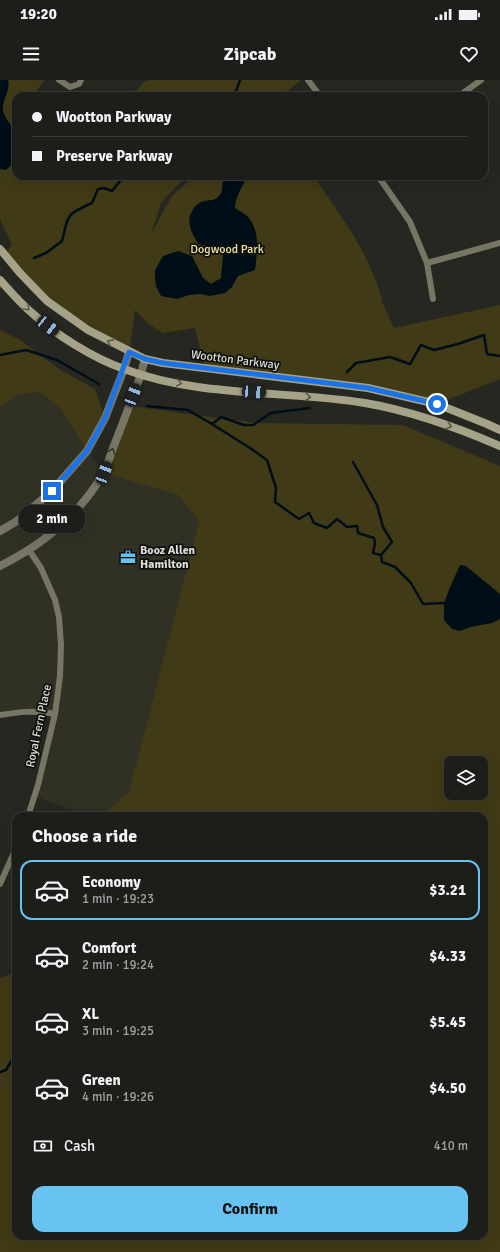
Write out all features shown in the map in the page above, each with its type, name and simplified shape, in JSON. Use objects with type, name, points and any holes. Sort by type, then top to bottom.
[{"type":"main road","name":"Wootton Parkway","points":[[0,249],[20,273],[47,301],[88,330],[145,359],[170,364],[368,388],[437,404],[500,430]]},
{"type":"main road","points":[[0,280],[31,312],[56,333],[99,358],[124,369],[166,381],[212,389],[326,398],[366,404],[416,415],[462,430],[500,446]]},
{"type":"street","points":[[59,80],[70,87],[79,84],[81,80]]},
{"type":"street","points":[[308,80],[317,92]]},
{"type":"street","points":[[464,92],[481,80]]},
{"type":"street","points":[[381,180],[410,222],[426,263],[433,299]]},
{"type":"street","points":[[426,263],[500,242]]},
{"type":"street","points":[[0,531],[17,521],[52,491],[87,451],[105,418],[129,352]]},
{"type":"street","points":[[0,566],[29,550],[48,537],[65,522],[104,473],[141,374],[145,359]]},
{"type":"street","name":"Royal Fern Place","points":[[29,550],[40,568],[54,600],[59,617],[60,676],[55,714],[38,785],[29,812]]},
{"type":"street","points":[[0,715],[26,711],[42,711],[55,714]]},
{"type":"street","points":[[0,884],[12,857]]},
{"type":"shaded area","points":[[0,80],[8,80],[9,84],[3,110],[12,127],[12,164],[6,170],[0,169]]},
{"type":"shaded area","points":[[245,180],[235,204],[235,208],[246,215],[254,227],[257,241],[255,270],[238,276],[232,287],[225,293],[210,296],[200,294],[189,295],[177,299],[161,296],[156,286],[155,270],[163,256],[178,251],[192,256],[203,278],[211,284],[221,278],[223,254],[213,247],[198,244],[189,222],[190,215],[197,204],[204,201],[214,200],[219,196],[222,191],[223,181]]},
{"type":"shaded area","points":[[40,392],[61,409],[87,451],[104,473],[178,495],[199,521],[129,792],[106,812],[77,812],[35,796],[55,714],[0,715],[0,407],[19,394]]},
{"type":"shaded area","points":[[460,565],[466,566],[500,594],[500,619],[492,623],[470,627],[460,631],[452,629],[444,620],[444,603]]},
{"type":"green space","name":"Dogwood Park","points":[[0,80],[45,80],[35,92],[12,92],[12,180],[182,180],[161,203],[151,234],[172,196],[190,180],[316,180],[353,234],[369,265],[382,299],[381,300],[394,328],[500,305],[500,379],[437,404],[368,388],[205,368],[195,328],[163,333],[147,323],[135,310],[129,352],[47,301],[5,254],[12,245],[0,219]]},
{"type":"green space","points":[[150,80],[301,80],[286,92],[135,92],[143,83]]},
{"type":"green space","points":[[0,330],[20,340],[59,369],[95,389],[105,418],[87,451],[61,409],[40,392],[19,394],[0,407]]},
{"type":"green space","points":[[130,406],[256,423],[403,425],[500,466],[500,1252],[0,1252],[0,1086],[4,1080],[0,1085],[0,978],[12,974],[12,1240],[488,1240],[488,812],[106,812],[129,792],[199,521],[178,495],[104,473]]},
{"type":"waterway","points":[[234,92],[240,80]]},
{"type":"waterway","points":[[34,258],[46,253],[62,241],[67,220],[72,213],[92,203],[98,189],[104,188],[112,191],[121,180]]},
{"type":"waterway","points":[[347,372],[356,363],[390,357],[410,364],[421,345],[434,350],[484,335],[487,354],[500,356]]},
{"type":"waterway","points":[[0,355],[26,350],[57,360],[99,384]]},
{"type":"waterway","points":[[147,406],[188,410],[212,424],[221,417],[244,425],[253,425],[271,413],[310,408]]},
{"type":"waterway","points":[[212,424],[267,460],[276,488],[275,502],[299,519],[309,513],[314,523],[327,528],[337,519],[347,527],[357,526],[358,533],[374,538],[375,543],[373,553],[381,555]]},
{"type":"waterway","points":[[353,462],[377,505],[383,527],[392,542],[381,555],[382,562],[395,567],[411,583],[423,604],[444,603]]},
{"type":"waterway","points":[[0,1072],[6,1070],[12,1060]]},
{"type":"place","name":"Booz Allen Hamilton","points":[[128,557]]},
{"type":"route","points":[[52,491],[87,451],[105,418],[129,352],[145,359],[163,363],[368,388],[437,404]]}]
